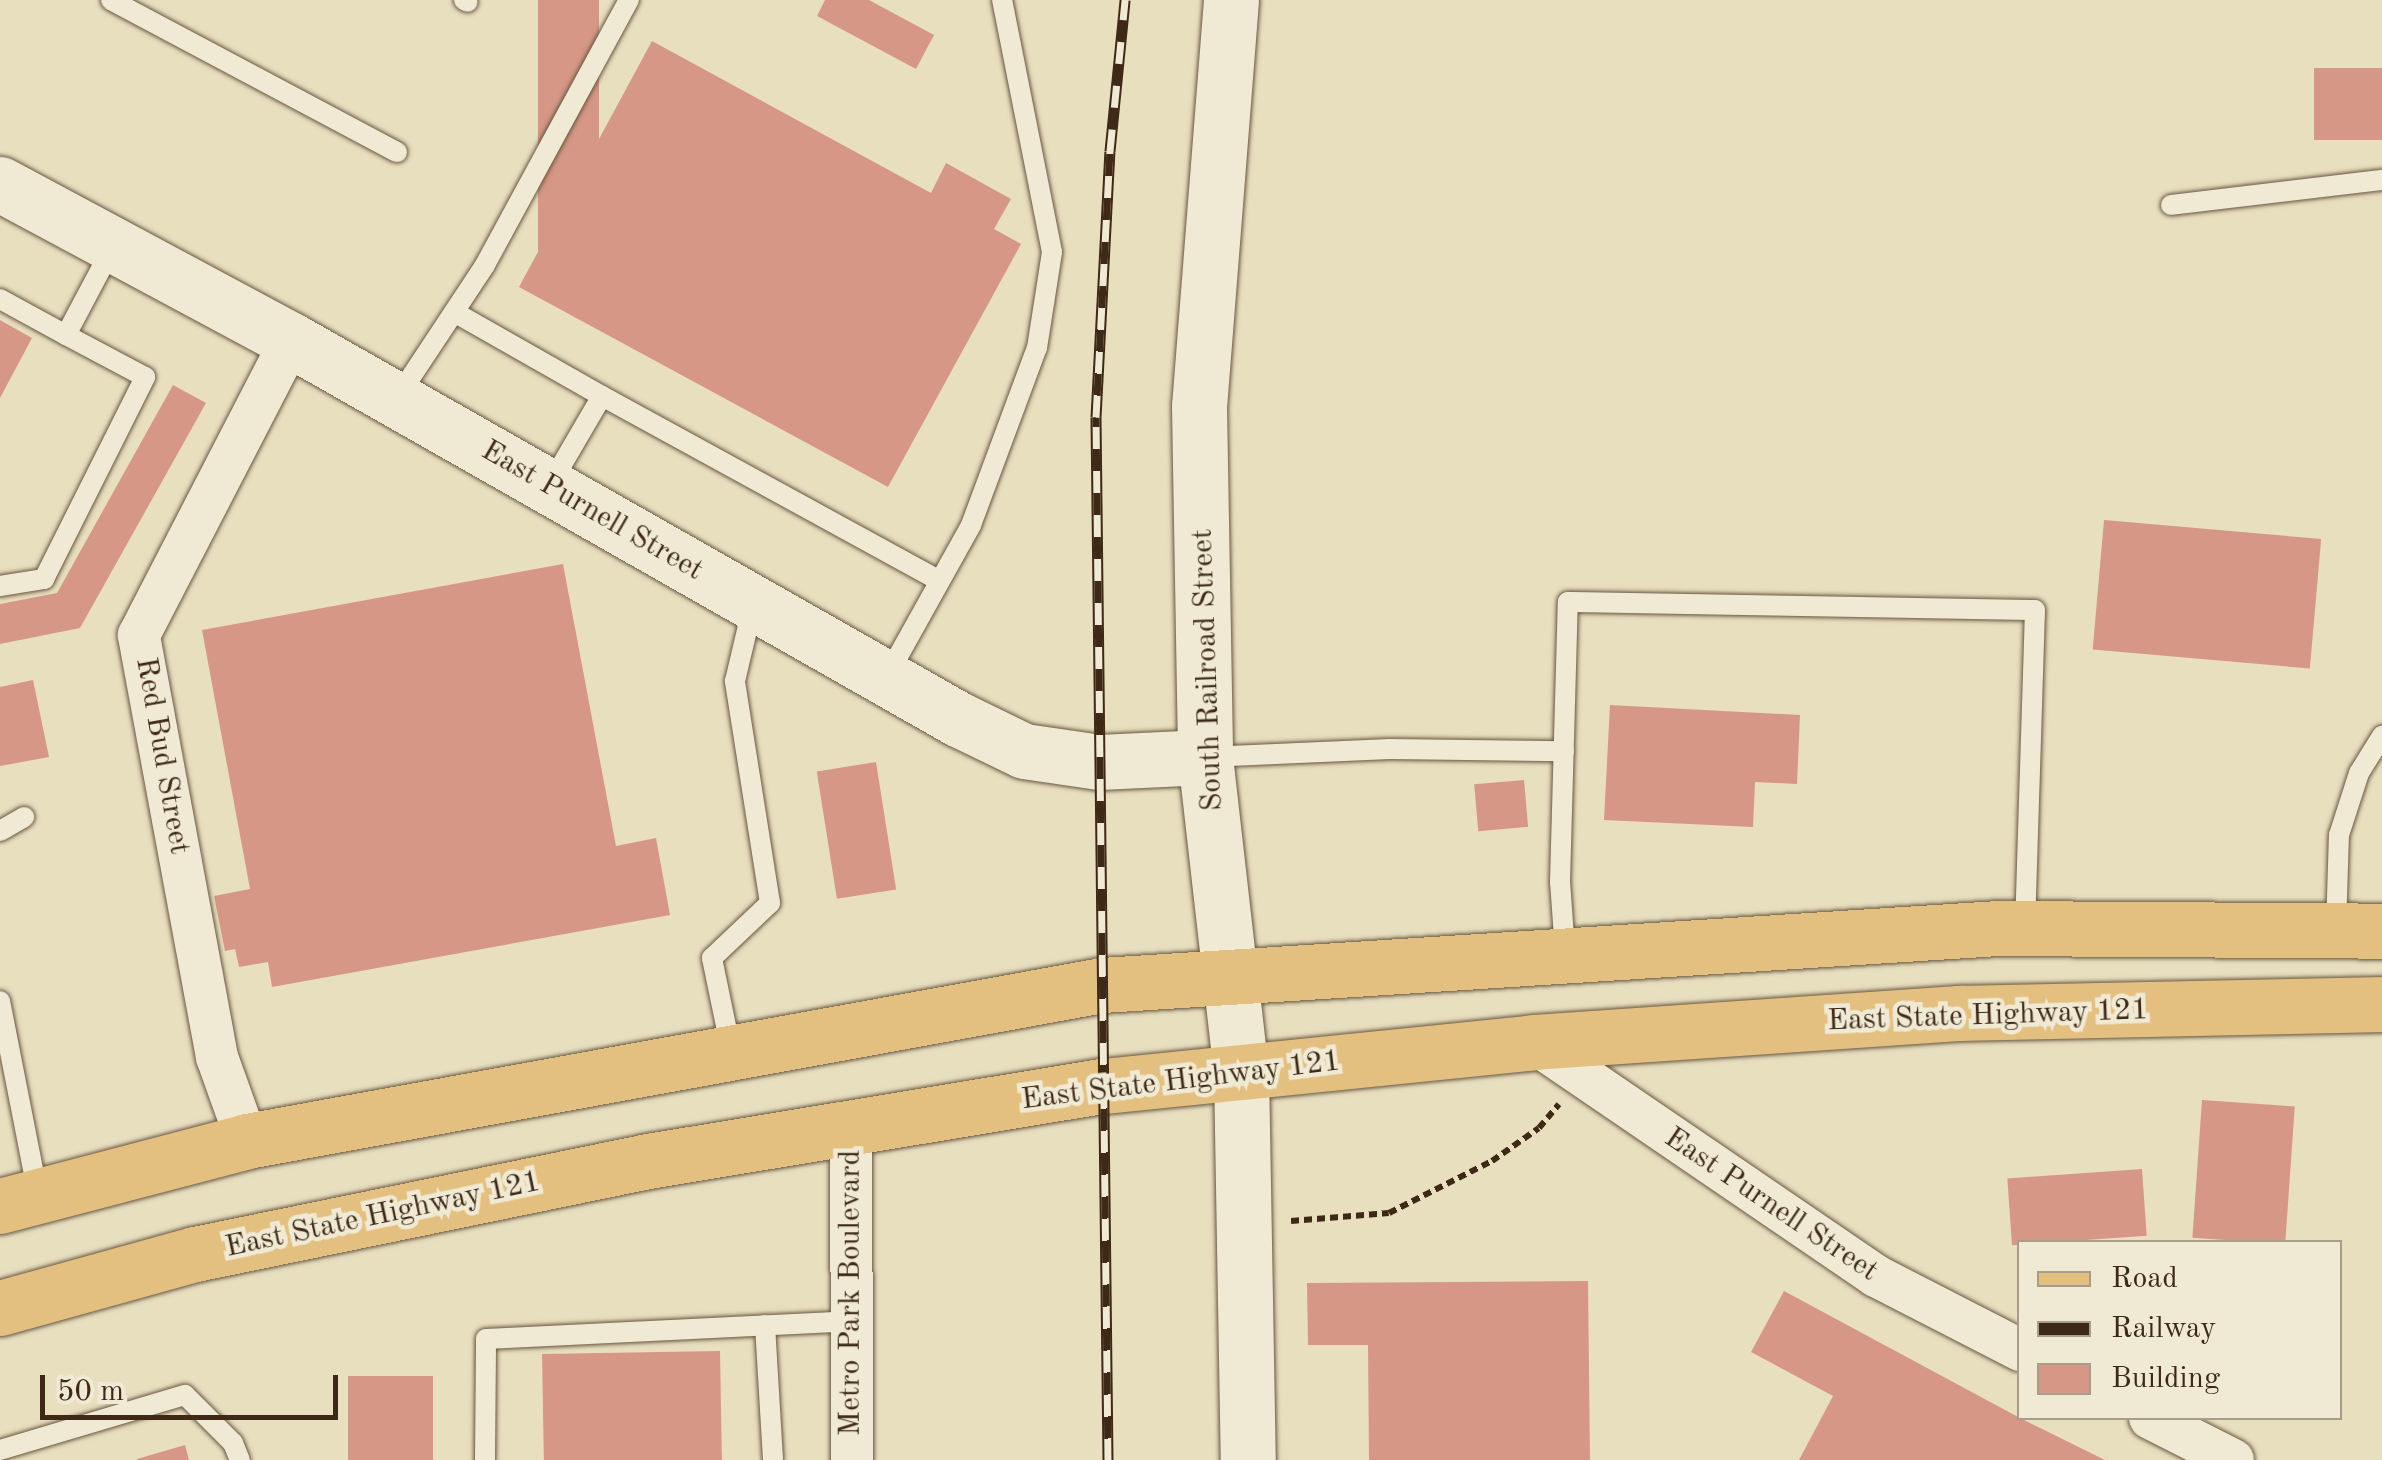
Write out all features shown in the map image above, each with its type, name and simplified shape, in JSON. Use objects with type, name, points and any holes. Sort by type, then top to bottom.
[{"type":"main road","points":[[19,1201],[247,1140],[1102,984],[2025,928],[2359,931]]},
{"type":"main road","name":"East State Highway 121","points":[[0,1308],[260,1240],[648,1161],[1104,1086],[1533,1042],[1960,1012],[2382,1004]]},
{"type":"street","name":"South Railroad Street","points":[[1231,0],[1200,406],[1205,757],[1241,1071],[1248,1460]]},
{"type":"street","name":"East Purnell Street","points":[[0,184],[291,340],[886,678],[1024,751],[1099,762],[1205,757]]},
{"type":"street","name":"Red Bud Street","points":[[247,1140],[217,1057],[139,635],[291,340]]},
{"type":"street","name":"East Purnell Street","points":[[1533,1042],[1876,1276],[2017,1348]]},
{"type":"street","name":"Metro Park Boulevard","points":[[851,1126],[852,1460]]},
{"type":"street","points":[[2154,1420],[2233,1460]]},
{"type":"lane","points":[[111,0],[397,152]]},
{"type":"lane","points":[[396,400],[485,265],[629,0]]},
{"type":"lane","points":[[886,678],[971,525],[1037,348],[1052,252],[1002,0]]},
{"type":"lane","points":[[2171,205],[2382,180]]},
{"type":"lane","points":[[66,335],[114,245]]},
{"type":"lane","points":[[0,299],[145,378],[44,579],[0,586]]},
{"type":"lane","points":[[454,312],[940,581]]},
{"type":"lane","points":[[549,486],[602,396]]},
{"type":"lane","points":[[1566,953],[1560,882],[1568,602],[2035,610],[2025,928]]},
{"type":"lane","points":[[732,1050],[712,958],[770,903],[735,680],[754,603]]},
{"type":"lane","points":[[2359,931],[2340,834],[2360,773],[2382,736]]},
{"type":"lane","points":[[1205,757],[1390,749],[1564,751]]},
{"type":"lane","points":[[0,831],[24,817]]},
{"type":"lane","points":[[0,1001],[19,1201]]},
{"type":"lane","points":[[485,1460],[486,1339],[852,1321]]},
{"type":"lane","points":[[765,1325],[773,1460]]},
{"type":"lane","points":[[0,1450],[185,1395],[233,1442],[240,1460]]},
{"type":"path","points":[[1244,1221],[1334,1220],[1388,1212],[1492,1161],[1539,1128],[1584,1078]]},
{"type":"building","points":[[538,0],[599,0],[599,260],[538,260]]},
{"type":"building","points":[[825,0],[869,0],[934,35],[916,69],[817,16]]},
{"type":"building","points":[[652,41],[931,193],[946,163],[1011,199],[994,229],[1021,244],[888,487],[519,287]]},
{"type":"building","points":[[2314,68],[2382,68],[2382,140],[2314,140]]},
{"type":"building","points":[[0,320],[32,338],[0,398]]},
{"type":"building","points":[[173,385],[206,403],[80,628],[0,644],[0,604],[57,593]]},
{"type":"building","points":[[2104,520],[2321,539],[2310,669],[2093,650]]},
{"type":"building","points":[[563,564],[616,846],[656,838],[670,915],[272,987],[268,962],[239,967],[235,949],[225,951],[214,896],[250,889],[202,630]]},
{"type":"building","points":[[33,680],[49,757],[0,766],[0,687]]},
{"type":"building","points":[[1610,705],[1800,715],[1797,784],[1755,782],[1753,827],[1604,820]]},
{"type":"building","points":[[876,762],[896,889],[837,899],[817,771]]},
{"type":"building","points":[[1524,780],[1528,827],[1478,831],[1474,784]]},
{"type":"building","points":[[2202,1100],[2295,1106],[2285,1240],[2192,1238]]},
{"type":"building","points":[[2142,1169],[2147,1236],[2017,1240],[2017,1245],[2012,1245],[2007,1178]]},
{"type":"building","points":[[1588,1281],[1590,1460],[1369,1460],[1368,1345],[1308,1345],[1307,1283]]},
{"type":"building","points":[[1784,1291],[2017,1416],[2017,1420],[2105,1460],[1799,1460],[1833,1396],[1751,1352]]},
{"type":"building","points":[[720,1351],[722,1460],[544,1460],[542,1354]]},
{"type":"building","points":[[348,1376],[433,1376],[433,1460],[348,1460]]},
{"type":"building","points":[[185,1445],[189,1460],[137,1460],[137,1459]]},
{"type":"railway","points":[[1108,1460],[1096,417],[1110,151],[1125,0]]}]
